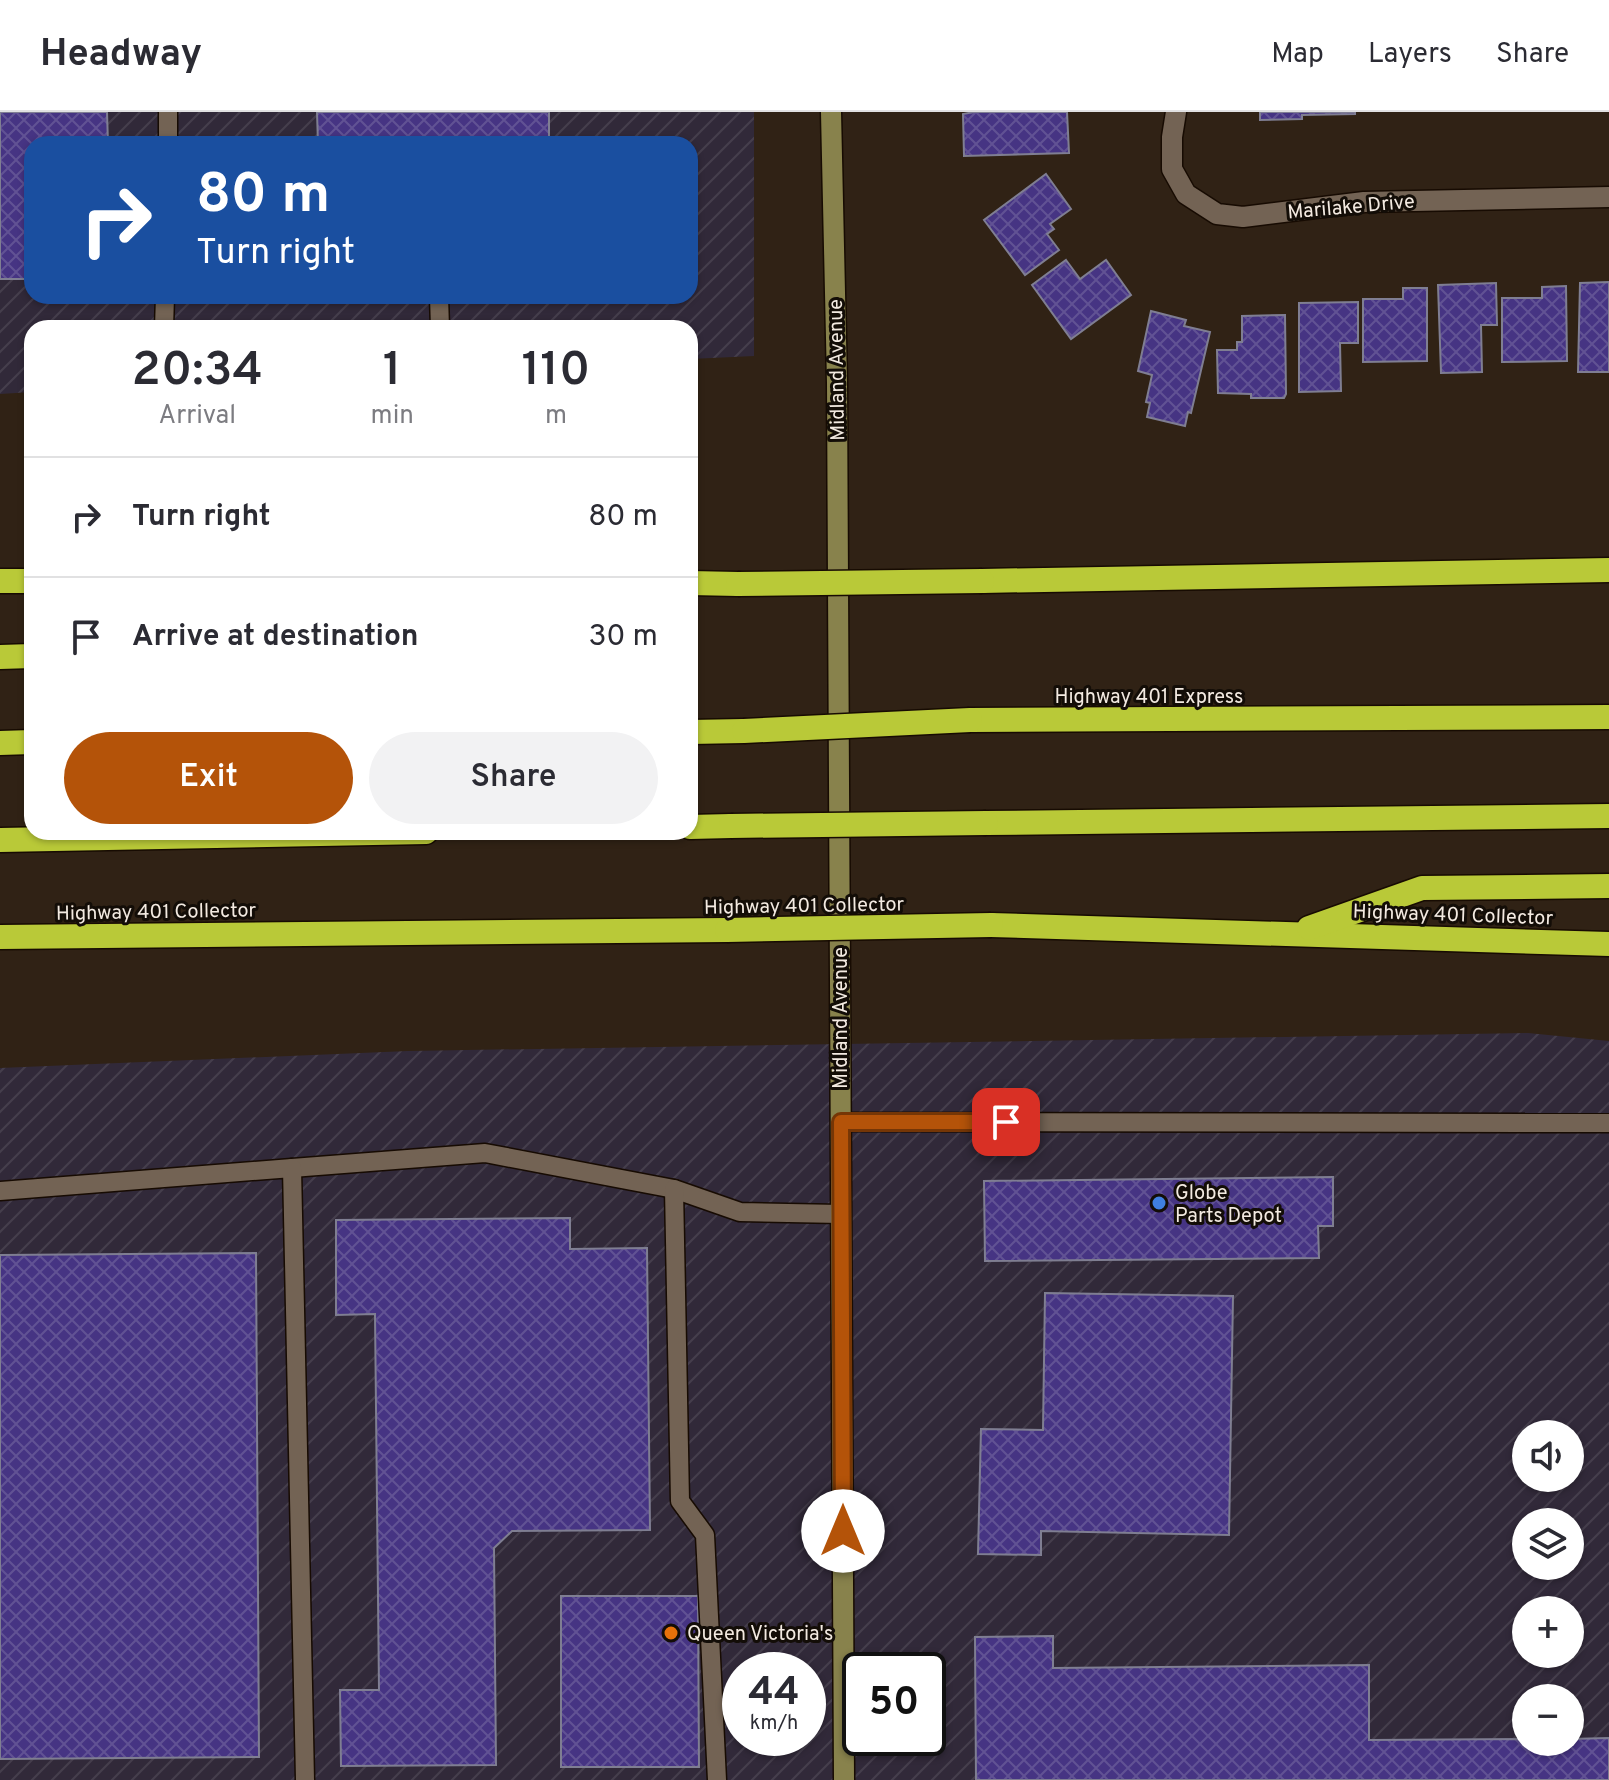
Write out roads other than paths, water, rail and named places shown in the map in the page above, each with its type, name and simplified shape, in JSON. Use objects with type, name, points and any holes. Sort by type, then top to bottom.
[{"type":"highway","points":[[698,583],[1609,570]]},
{"type":"highway","points":[[0,581],[24,581]]},
{"type":"highway","points":[[0,657],[24,656]]},
{"type":"highway","name":"Highway 401 Express","points":[[698,732],[970,720],[1609,717]]},
{"type":"highway","points":[[0,743],[24,742]]},
{"type":"highway","points":[[698,827],[1609,816]]},
{"type":"highway","points":[[0,840],[24,840]]},
{"type":"highway","points":[[1295,933],[1422,888],[1609,886]]},
{"type":"highway","name":"Highway 401 Collector","points":[[0,937],[991,925],[1609,944]]},
{"type":"main road","name":"Midland Avenue","points":[[831,112],[837,383],[844,1780]]},
{"type":"street","name":"Marilake Drive","points":[[1176,112],[1172,169],[1194,202],[1217,214],[1243,217],[1364,202],[1609,197]]},
{"type":"lane","points":[[168,112],[168,136]]},
{"type":"lane","points":[[841,1122],[1609,1123]]},
{"type":"lane","points":[[0,1191],[485,1153],[674,1189],[740,1212],[841,1214]]},
{"type":"lane","points":[[292,1168],[305,1780]]},
{"type":"lane","points":[[674,1189],[680,1501],[705,1535],[717,1780]]},
{"type":"place","name":"Globe Parts Depot","points":[[1159,1203]]},
{"type":"place","name":"Queen Victoria's","points":[[671,1633]]}]
